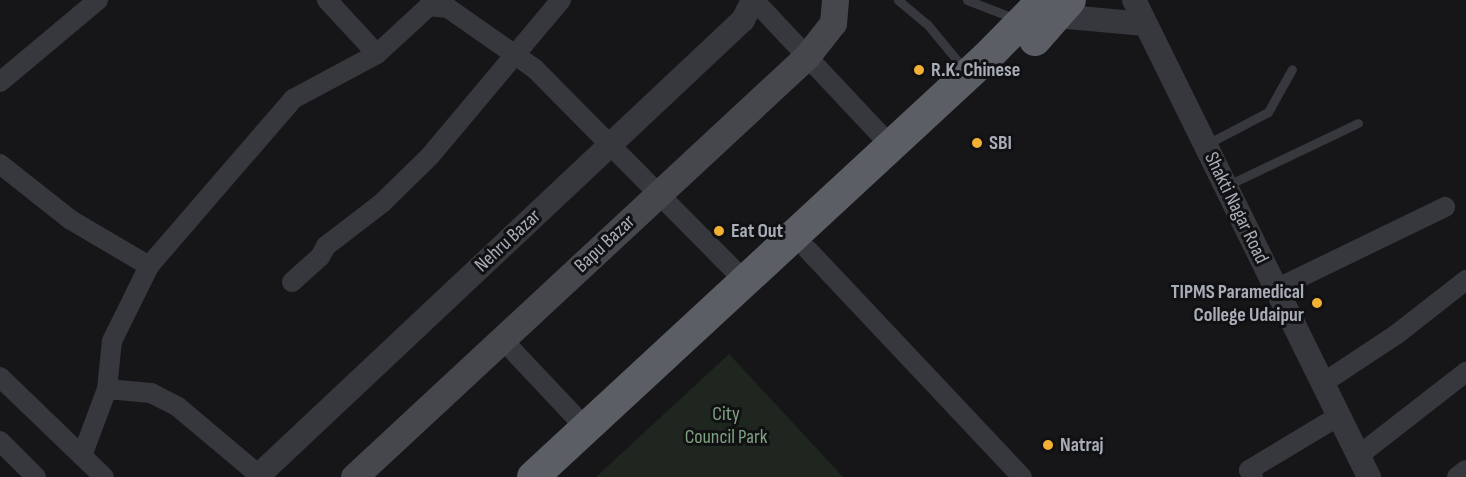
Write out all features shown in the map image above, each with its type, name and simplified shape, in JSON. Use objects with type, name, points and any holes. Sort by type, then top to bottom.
[{"type":"highway","points":[[533,477],[969,74],[1049,9]]},
{"type":"highway","points":[[563,477],[808,250],[1049,9]]},
{"type":"main road","name":"Bapu Bazar","points":[[354,477],[807,56],[833,22],[835,0]]},
{"type":"street","points":[[0,82],[98,0]]},
{"type":"street","points":[[327,0],[376,54]]},
{"type":"street","points":[[292,282],[320,257],[326,246],[382,202],[430,156],[561,0]]},
{"type":"street","points":[[753,0],[891,146]]},
{"type":"street","name":"Nehru Bazar","points":[[258,476],[743,20],[753,0]]},
{"type":"street","name":"Shakti Nagar Road","points":[[1134,0],[1341,420],[1354,466],[1369,477]]},
{"type":"street","points":[[82,456],[107,388],[112,341],[149,266],[293,99],[376,54],[429,6],[448,8],[535,69],[612,144],[745,281]]},
{"type":"street","points":[[1049,9],[1145,24]]},
{"type":"street","points":[[0,164],[71,220],[149,266]]},
{"type":"street","points":[[1276,289],[1445,207]]},
{"type":"street","points":[[808,250],[1022,477]]},
{"type":"street","points":[[1323,383],[1397,334],[1466,280]]},
{"type":"street","points":[[502,339],[586,428]]},
{"type":"street","points":[[1354,466],[1466,372]]},
{"type":"street","points":[[0,377],[104,477]]},
{"type":"street","points":[[107,388],[150,393],[178,407],[258,476]]},
{"type":"street","points":[[1253,477],[1250,470],[1341,420]]},
{"type":"street","points":[[0,441],[36,477]]},
{"type":"street","points":[[1457,477],[1466,470]]},
{"type":"lane","points":[[897,0],[927,24],[969,74]]},
{"type":"lane","points":[[967,0],[1049,9]]},
{"type":"lane","points":[[1205,145],[1268,112],[1292,69]]},
{"type":"lane","points":[[1226,186],[1358,123]]},
{"type":"green space","name":"City Council Park","points":[[729,354],[843,477],[596,477]]},
{"type":"place","name":"R.K. Chinese","points":[[919,70]]},
{"type":"place","name":"SBI","points":[[977,143]]},
{"type":"place","name":"Eat Out","points":[[719,231]]},
{"type":"place","name":"TIPMS Paramedical College Udaipur","points":[[1317,303]]},
{"type":"place","name":"Natraj","points":[[1048,445]]}]
